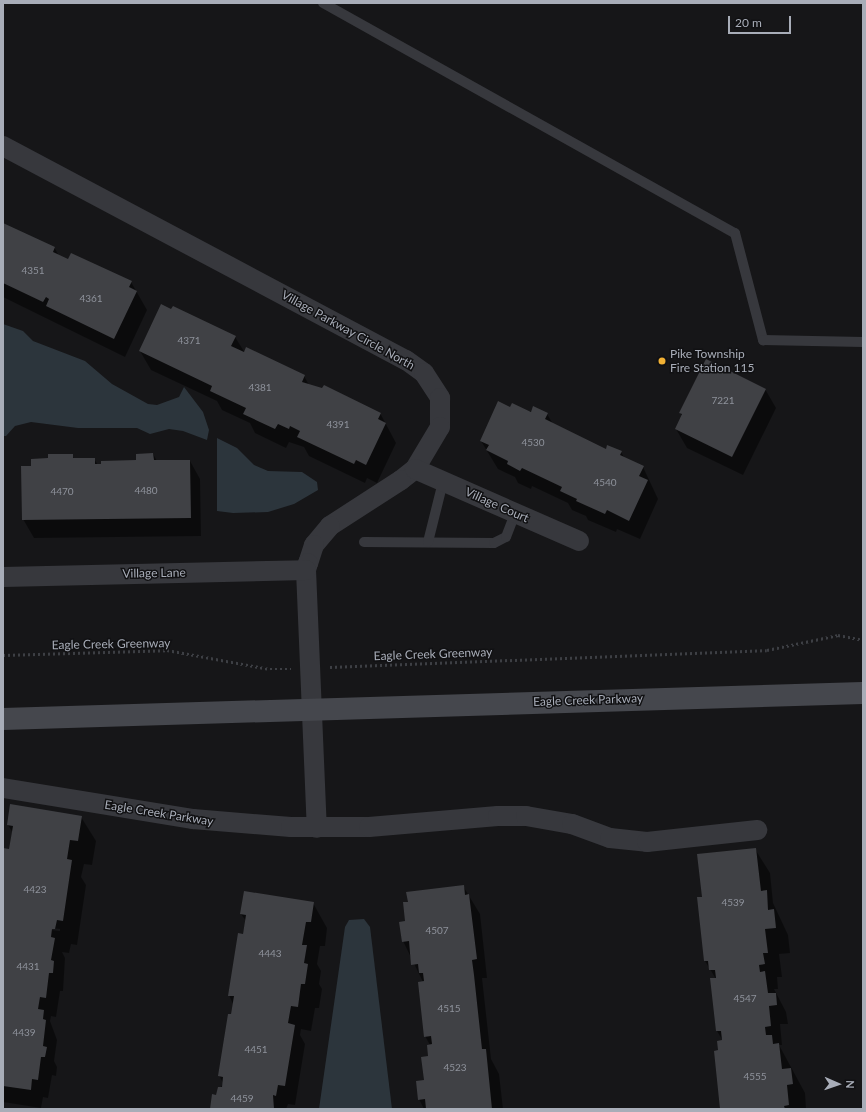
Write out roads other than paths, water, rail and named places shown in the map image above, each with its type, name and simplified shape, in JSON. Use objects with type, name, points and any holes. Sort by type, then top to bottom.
[{"type":"main road","name":"Eagle Creek Parkway","points":[[3,718],[863,693]]},
{"type":"street","name":"Village Parkway Circle North","points":[[3,146],[416,366],[434,386],[441,406],[438,431],[415,469],[402,480],[330,526],[314,545],[306,570],[313,708]]},
{"type":"street","name":"Village Court","points":[[415,469],[580,542]]},
{"type":"street","name":"Village Lane","points":[[3,577],[306,570]]},
{"type":"street","points":[[313,708],[317,828]]},
{"type":"street","name":"Eagle Creek Parkway","points":[[3,788],[193,819],[317,828],[404,825],[509,816],[552,819],[610,838],[641,842],[757,830]]},
{"type":"lane","points":[[323,3],[735,233],[763,340],[863,342]]},
{"type":"lane","points":[[428,542],[443,482]]},
{"type":"lane","points":[[364,542],[494,543],[506,537],[515,513]]},
{"type":"place","name":"Pike Township Fire Station 115","points":[[662,361]]}]
